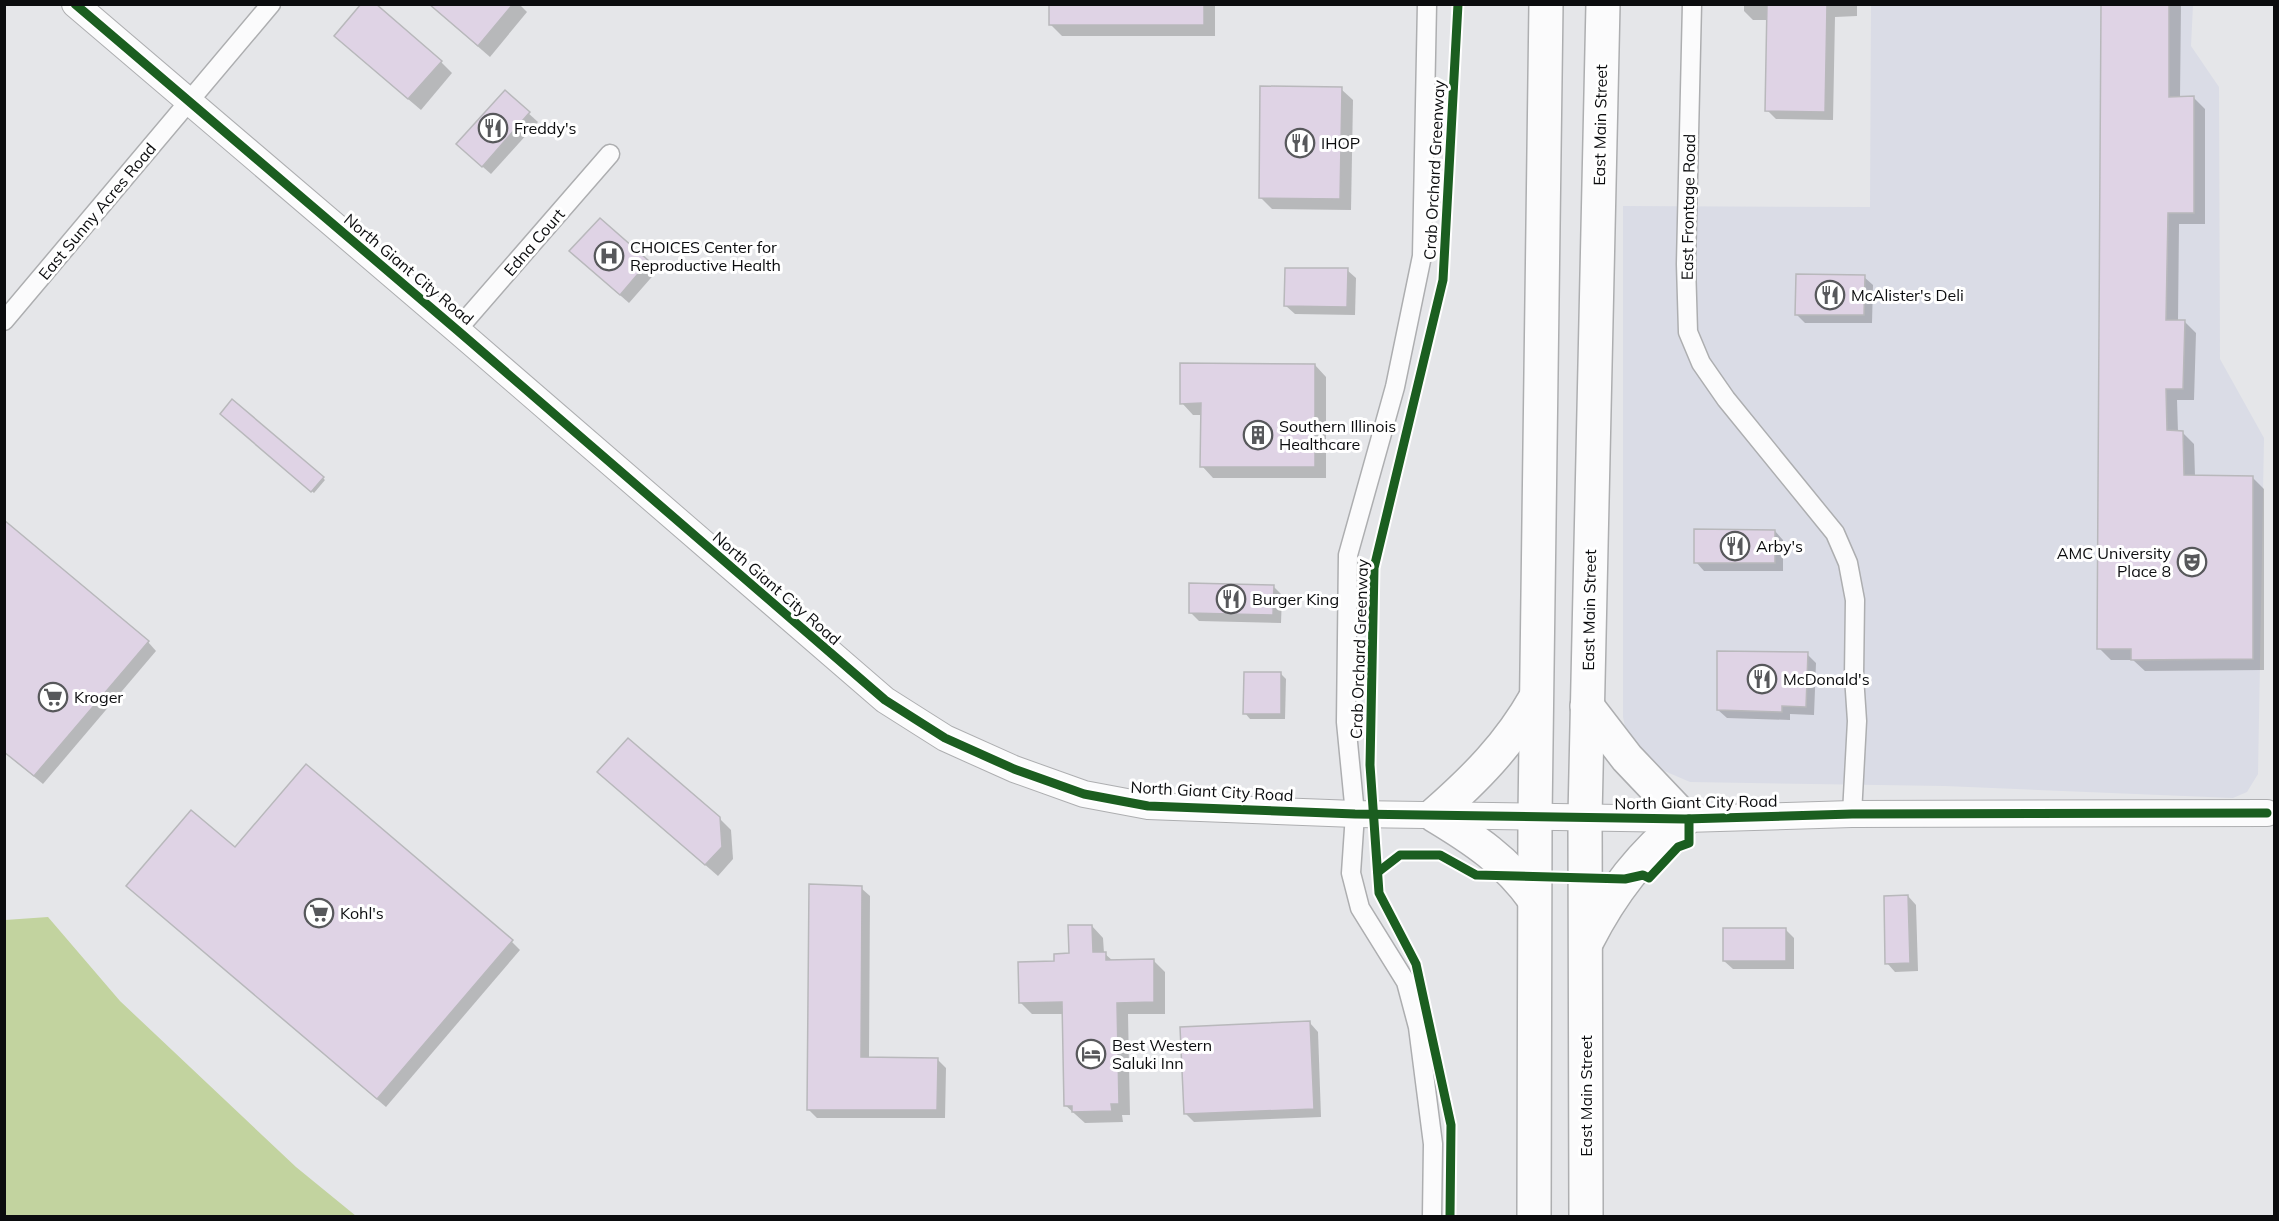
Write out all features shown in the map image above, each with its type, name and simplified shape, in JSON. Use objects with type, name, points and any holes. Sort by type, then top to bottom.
[{"type":"highway","points":[[1534,1216],[1536,695],[1546,4]]},
{"type":"highway","name":"East Main Street","points":[[1586,1216],[1585,817],[1603,4]]},
{"type":"highway","points":[[1534,899],[1518,877],[1489,850],[1434,815],[1496,758],[1520,724],[1536,695]]},
{"type":"highway","points":[[1586,943],[1602,912],[1637,862],[1656,841],[1685,819],[1627,758],[1587,706]]},
{"type":"street","name":"North Giant City Road","points":[[75,4],[885,700],[945,738],[1014,769],[1084,794],[1148,806],[1355,814],[1685,819],[1852,814],[2267,813]]},
{"type":"street","name":"East Sunny Acres Road","points":[[4,321],[271,4]]},
{"type":"street","points":[[1426,4],[1422,256],[1395,387],[1348,555],[1346,722],[1355,814],[1351,873],[1360,908],[1406,982],[1418,1027],[1433,1144],[1432,1216]]},
{"type":"street","name":"East Frontage Road","points":[[1692,4],[1686,264],[1688,332],[1701,363],[1726,399],[1835,533],[1848,563],[1855,600],[1854,676],[1857,721],[1852,814]]},
{"type":"street","name":"Edna Court","points":[[457,330],[610,154]]},
{"type":"shaded area","points":[[1871,5],[2193,5],[2191,46],[2219,87],[2220,359],[2264,438],[2258,774],[2247,792],[2233,798],[1945,786],[1690,782],[1655,767],[1627,736],[1623,717],[1623,206],[1870,207]]},
{"type":"green space","points":[[48,917],[120,1001],[296,1167],[356,1216],[5,1216],[5,920]]},
{"type":"building","points":[[361,4],[376,4],[442,61],[408,99],[334,36]]},
{"type":"building","points":[[429,4],[513,4],[478,46]]},
{"type":"building","points":[[1049,4],[1204,4],[1204,25],[1049,25]]},
{"type":"building","points":[[1767,4],[1827,4],[1825,112],[1765,111]]},
{"type":"building","points":[[2101,4],[2169,4],[2169,97],[2194,96],[2194,213],[2168,213],[2166,320],[2185,320],[2183,389],[2166,389],[2167,430],[2183,431],[2184,475],[2253,476],[2253,659],[2131,660],[2131,649],[2097,649]]},
{"type":"building","name":"IHOP","points":[[1260,86],[1342,87],[1340,199],[1259,198]]},
{"type":"building","name":"Freddy's","points":[[505,90],[530,112],[482,167],[456,144]]},
{"type":"building","name":"CHOICES Center for Reproductive Health","points":[[600,218],[649,261],[620,295],[569,251]]},
{"type":"building","points":[[1285,268],[1348,268],[1347,307],[1284,306]]},
{"type":"building","name":"McAlister's Deli","points":[[1796,274],[1865,275],[1864,315],[1795,315]]},
{"type":"building","name":"Southern Illinois Healthcare","points":[[1180,363],[1315,364],[1315,467],[1200,467],[1201,403],[1180,404]]},
{"type":"building","points":[[232,399],[324,477],[311,492],[220,414]]},
{"type":"building","name":"Kroger","points":[[4,520],[149,641],[34,776],[4,752]]},
{"type":"building","name":"Arby's","points":[[1694,529],[1775,530],[1775,563],[1694,563]]},
{"type":"building","name":"Burger King","points":[[1189,583],[1274,585],[1273,615],[1189,613]]},
{"type":"building","name":"McDonald's","points":[[1717,651],[1808,652],[1806,707],[1782,706],[1782,712],[1717,710]]},
{"type":"building","points":[[1244,672],[1281,672],[1281,714],[1243,714]]},
{"type":"building","points":[[628,738],[720,817],[722,847],[705,865],[597,772]]},
{"type":"building","name":"Kohl's","points":[[306,764],[513,940],[377,1099],[126,886],[191,810],[235,847]]},
{"type":"building","points":[[809,884],[862,886],[861,1057],[938,1058],[937,1110],[807,1110]]},
{"type":"building","points":[[1908,895],[1910,963],[1885,964],[1884,896]]},
{"type":"building","name":"Best Western Saluki Inn","points":[[1068,925],[1092,925],[1093,952],[1106,952],[1106,960],[1154,959],[1154,1002],[1117,1003],[1119,1104],[1111,1104],[1112,1111],[1072,1112],[1072,1106],[1064,1106],[1062,1002],[1019,1003],[1018,962],[1054,961],[1054,954],[1069,953]]},
{"type":"building","points":[[1723,928],[1786,928],[1786,961],[1723,961]]},
{"type":"building","points":[[1310,1021],[1314,1109],[1184,1114],[1180,1027]]},
{"type":"cycle path","points":[[75,4],[885,700],[945,738],[1014,769],[1084,794],[1148,806],[1355,814],[1685,819],[1852,814],[2267,813]]},
{"type":"cycle path","name":"Crab Orchard Greenway","points":[[1450,1216],[1451,1125],[1416,964],[1379,893],[1370,765],[1374,568],[1443,280],[1458,4]]},
{"type":"cycle path","points":[[1378,872],[1400,855],[1440,855],[1476,875],[1625,879],[1643,875],[1649,878],[1678,847],[1689,843],[1689,819]]},
{"type":"place","name":"Freddy's","points":[[493,128]]},
{"type":"place","name":"IHOP","points":[[1300,143]]},
{"type":"place","name":"CHOICES Center for Reproductive Health","points":[[609,256]]},
{"type":"place","name":"McAlister's Deli","points":[[1830,295]]},
{"type":"place","name":"Southern Illinois Healthcare","points":[[1258,435]]},
{"type":"place","name":"Arby's","points":[[1735,546]]},
{"type":"place","name":"AMC University Place 8","points":[[2192,562]]},
{"type":"place","name":"Burger King","points":[[1231,599]]},
{"type":"place","name":"McDonald's","points":[[1762,679]]},
{"type":"place","name":"Kroger","points":[[53,697]]},
{"type":"place","name":"Kohl's","points":[[319,913]]},
{"type":"place","name":"Best Western Saluki Inn","points":[[1091,1054]]}]
